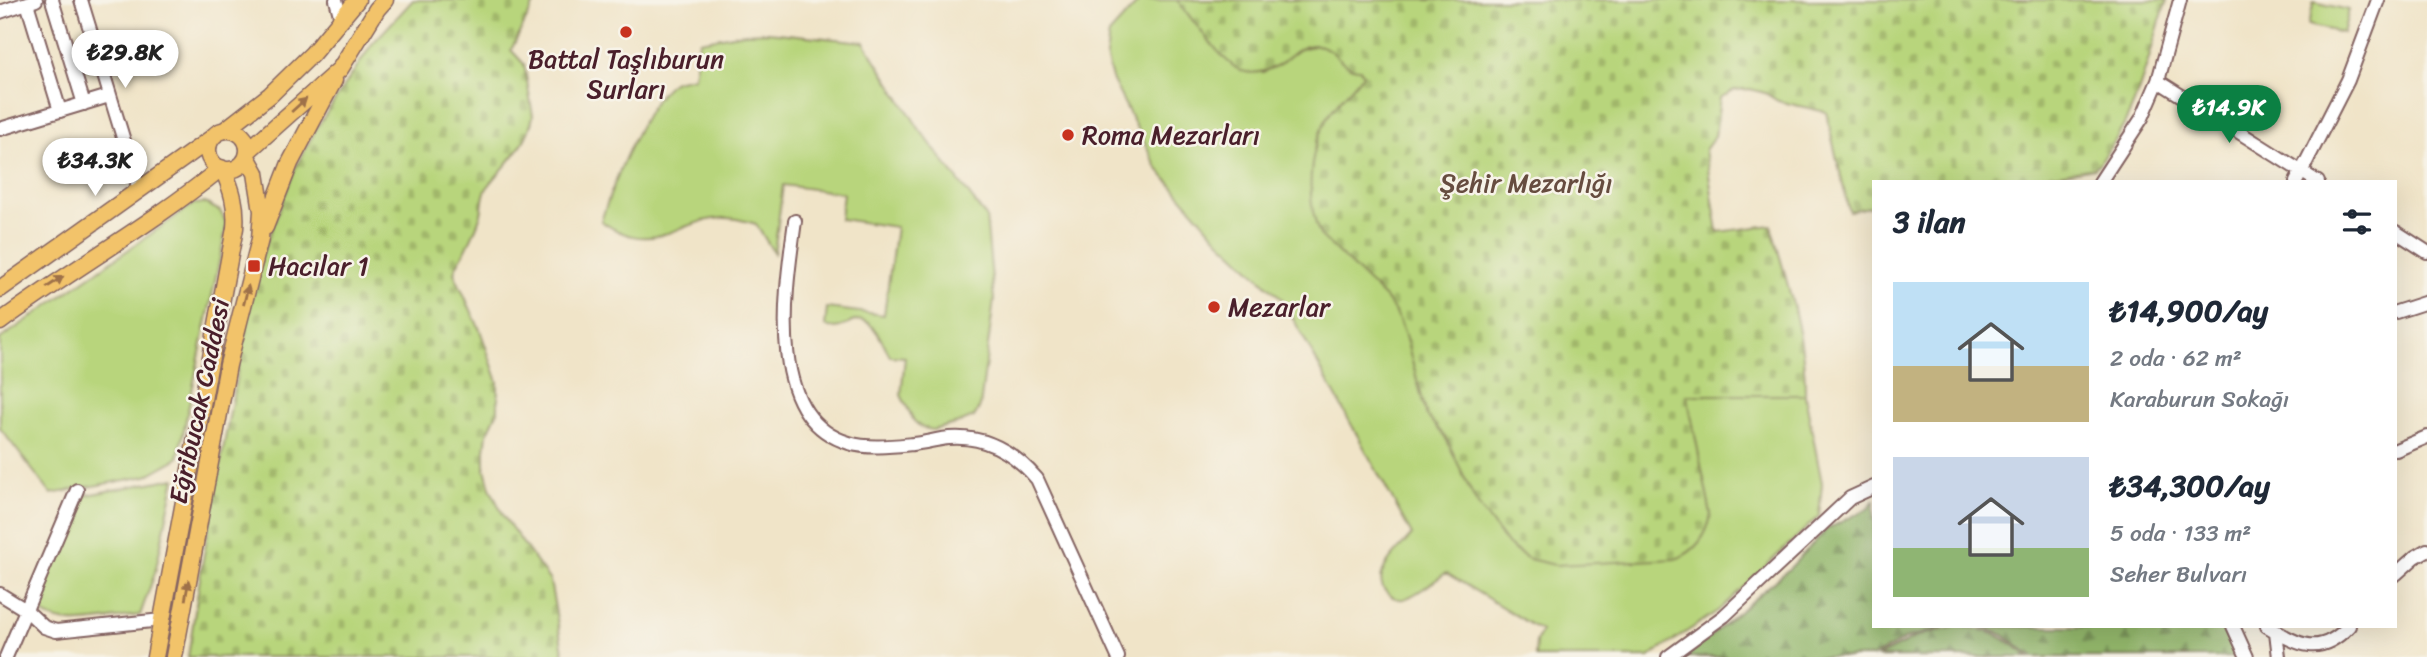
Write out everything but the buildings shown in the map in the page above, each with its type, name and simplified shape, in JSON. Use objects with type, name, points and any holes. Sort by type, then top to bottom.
[{"type":"main road","points":[[0,289],[270,95],[312,54],[357,0]]},
{"type":"main road","points":[[260,239],[290,163],[340,69],[385,0]]},
{"type":"main road","points":[[0,322],[222,169],[238,168],[248,154],[340,69]]},
{"type":"main road","points":[[222,169],[209,157],[208,147],[218,134],[237,131],[246,139],[248,154]]},
{"type":"main road","name":"Eğribucak Caddesi","points":[[174,657],[228,365],[260,239],[262,211],[256,173],[248,154]]},
{"type":"main road","name":"Eğribucak Caddesi","points":[[155,657],[235,228],[236,206],[222,169]]},
{"type":"street","points":[[52,0],[84,104]]},
{"type":"street","points":[[80,0],[139,190]]},
{"type":"street","points":[[337,0],[341,19]]},
{"type":"street","points":[[2101,180],[2142,118],[2158,81],[2180,0]]},
{"type":"street","points":[[2158,81],[2298,176],[2348,79],[2378,0]]},
{"type":"street","points":[[0,12],[32,1],[61,111]]},
{"type":"street","points":[[0,129],[109,96]]},
{"type":"street","points":[[795,221],[786,291],[786,338],[794,385],[803,410],[813,424],[827,434],[850,444],[914,444],[951,438],[982,440],[1004,449],[1022,462],[1037,479],[1118,657]]},
{"type":"street","points":[[2397,233],[2427,252]]},
{"type":"street","points":[[2397,312],[2427,302]]},
{"type":"street","points":[[2397,450],[2427,438]]},
{"type":"street","points":[[1668,657],[1724,616],[1850,498],[1872,488]]},
{"type":"street","points":[[6,657],[77,490]]},
{"type":"street","points":[[2397,573],[2427,550]]},
{"type":"street","points":[[0,594],[26,610],[44,627],[56,631],[162,620]]},
{"type":"street","points":[[2235,628],[2247,657]]},
{"type":"street","points":[[2271,629],[2312,653],[2330,645],[2347,628]]},
{"type":"street","points":[[2271,629],[2279,657]]},
{"type":"green space","points":[[413,0],[536,0],[511,50],[524,64],[533,116],[530,127],[521,146],[485,191],[478,223],[454,273],[480,330],[498,382],[498,411],[487,434],[485,450],[485,469],[490,488],[504,517],[550,581],[564,657],[188,657],[202,565],[256,270],[295,169],[316,129],[372,44]]},
{"type":"green space","points":[[1140,0],[1177,0],[1212,44],[1263,72],[1284,61],[1296,50],[1317,45],[1329,48],[1364,74],[1322,131],[1311,176],[1397,315],[1427,416],[1441,430],[1451,447],[1470,490],[1502,538],[1514,550],[1529,559],[1711,515],[1686,395],[1805,395],[1822,483],[1819,516],[1719,610],[1649,657],[1535,657],[1536,642],[1541,631],[1446,573],[1406,598],[1398,599],[1388,594],[1381,579],[1383,571],[1412,535],[1283,300],[1218,239],[1157,168],[1112,79],[1106,56],[1109,34]]},
{"type":"green space","name":"Şehir Mezarlığı","points":[[1177,0],[2167,0],[2132,108],[2122,129],[2095,168],[2021,180],[1872,180],[1872,206],[1849,211],[1826,112],[1778,101],[1765,93],[1750,89],[1734,90],[1720,98],[1715,136],[1705,150],[1718,232],[1771,225],[1799,330],[1805,395],[1687,395],[1711,515],[1700,542],[1676,559],[1555,565],[1529,559],[1508,545],[1476,502],[1446,438],[1427,416],[1397,315],[1385,298],[1320,235],[1312,206],[1313,158],[1322,128],[1333,110],[1363,74],[1360,69],[1348,66],[1328,49],[1315,45],[1299,49],[1269,69],[1242,71],[1226,60]]},
{"type":"green space","points":[[2314,2],[2349,10],[2343,33],[2308,25]]},
{"type":"green space","points":[[768,32],[864,42],[920,130],[986,217],[994,300],[980,407],[974,417],[932,430],[921,427],[914,421],[901,395],[905,357],[890,356],[876,330],[865,322],[859,320],[835,328],[825,326],[827,308],[884,315],[896,227],[840,219],[843,193],[783,185],[774,253],[756,224],[736,219],[706,221],[650,237],[635,237],[619,232],[601,221],[631,146],[651,107],[673,82],[694,77],[699,41],[744,33]]},
{"type":"green space","points":[[205,203],[220,211],[227,224],[178,458],[146,476],[51,494],[0,428],[0,339],[194,204]]},
{"type":"green space","points":[[175,478],[155,573],[140,615],[67,622],[42,613],[33,603],[82,496]]},
{"type":"green space","points":[[1872,503],[1872,628],[1940,628],[1905,639],[1873,657],[1686,657],[1789,569],[1827,529],[1869,508]]},
{"type":"green space","points":[[1950,628],[1976,629],[1995,634],[2030,657],[1877,657],[1918,636]]},
{"type":"green space","points":[[1985,628],[2224,628],[2238,657],[2034,657],[2003,635]]},
{"type":"place","name":"Battal Taşlıburun Surları","points":[[626,32]]},
{"type":"place","name":"Roma Mezarları","points":[[1068,135]]},
{"type":"place","name":"Hacılar 1","points":[[254,266]]},
{"type":"place","name":"Mezarlar","points":[[1214,307]]}]
